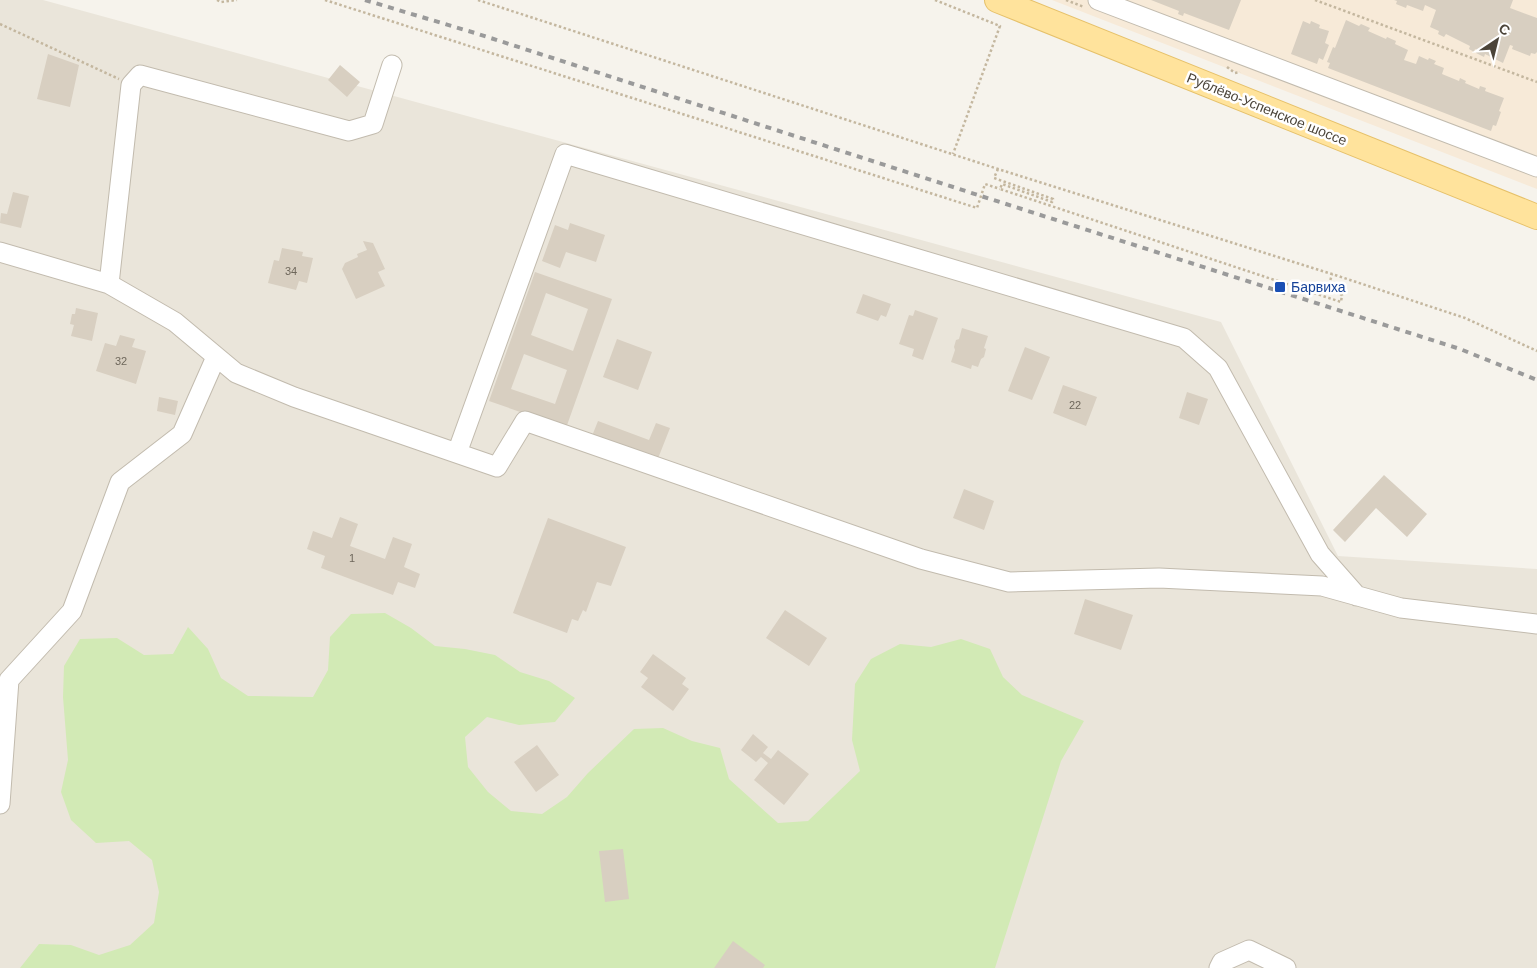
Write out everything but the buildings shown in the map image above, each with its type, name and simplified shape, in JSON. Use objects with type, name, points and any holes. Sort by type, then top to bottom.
[{"type":"main road","name":"Рублёво-Успенское шоссе","points":[[997,0],[1537,217]]},
{"type":"street","points":[[1098,0],[1537,167]]},
{"type":"street","points":[[109,284],[131,84],[140,75],[349,132],[373,124],[392,65]]},
{"type":"street","points":[[458,453],[565,154],[1184,338],[1218,368],[1320,554],[1358,596]]},
{"type":"street","points":[[0,252],[109,284],[175,322],[236,373],[294,397],[497,467],[525,422],[921,559],[1008,582],[1159,578],[1322,586],[1401,608],[1537,624]]},
{"type":"street","points":[[0,804],[5,680],[72,611],[120,482],[182,434],[216,357]]},
{"type":"street","points":[[1219,968],[1222,962],[1249,950],[1286,968]]},
{"type":"path","points":[[217,0],[222,2],[236,0]]},
{"type":"path","points":[[325,0],[977,208],[985,184],[1341,302],[1342,295],[1328,289],[1332,274]]},
{"type":"path","points":[[478,0],[1465,318],[1537,351]]},
{"type":"path","points":[[935,0],[1000,26],[953,154]]},
{"type":"path","points":[[1315,0],[1537,82]]},
{"type":"path","points":[[0,24],[131,84]]},
{"type":"path","points":[[998,169],[994,178],[1053,199],[1052,202],[1002,184],[1000,189]]},
{"type":"shaded area","points":[[0,0],[43,0],[1221,322],[1338,556],[1537,569],[1537,968],[0,968]]},
{"type":"shaded area","points":[[1052,0],[1537,0],[1537,189]]},
{"type":"green space","points":[[385,613],[411,628],[435,646],[495,655],[520,672],[549,681],[575,698],[555,722],[519,725],[487,717],[465,737],[468,767],[488,792],[511,811],[542,814],[567,797],[588,773],[634,729],[663,728],[692,741],[720,748],[729,779],[778,823],[808,821],[860,771],[852,740],[855,684],[871,659],[900,644],[931,647],[961,639],[990,649],[1003,677],[1022,695],[1084,721],[1061,761],[995,968],[20,968],[39,944],[71,945],[99,955],[130,945],[154,923],[159,892],[152,860],[129,841],[96,843],[71,820],[61,792],[68,760],[63,697],[64,666],[80,639],[117,638],[144,655],[173,654],[188,627],[208,649],[221,678],[248,696],[313,697],[328,670],[330,637],[351,614]]},
{"type":"railway","points":[[365,0],[475,33],[1460,349],[1537,380]]},
{"type":"place","name":"Барвиха","points":[[1280,287]]}]
